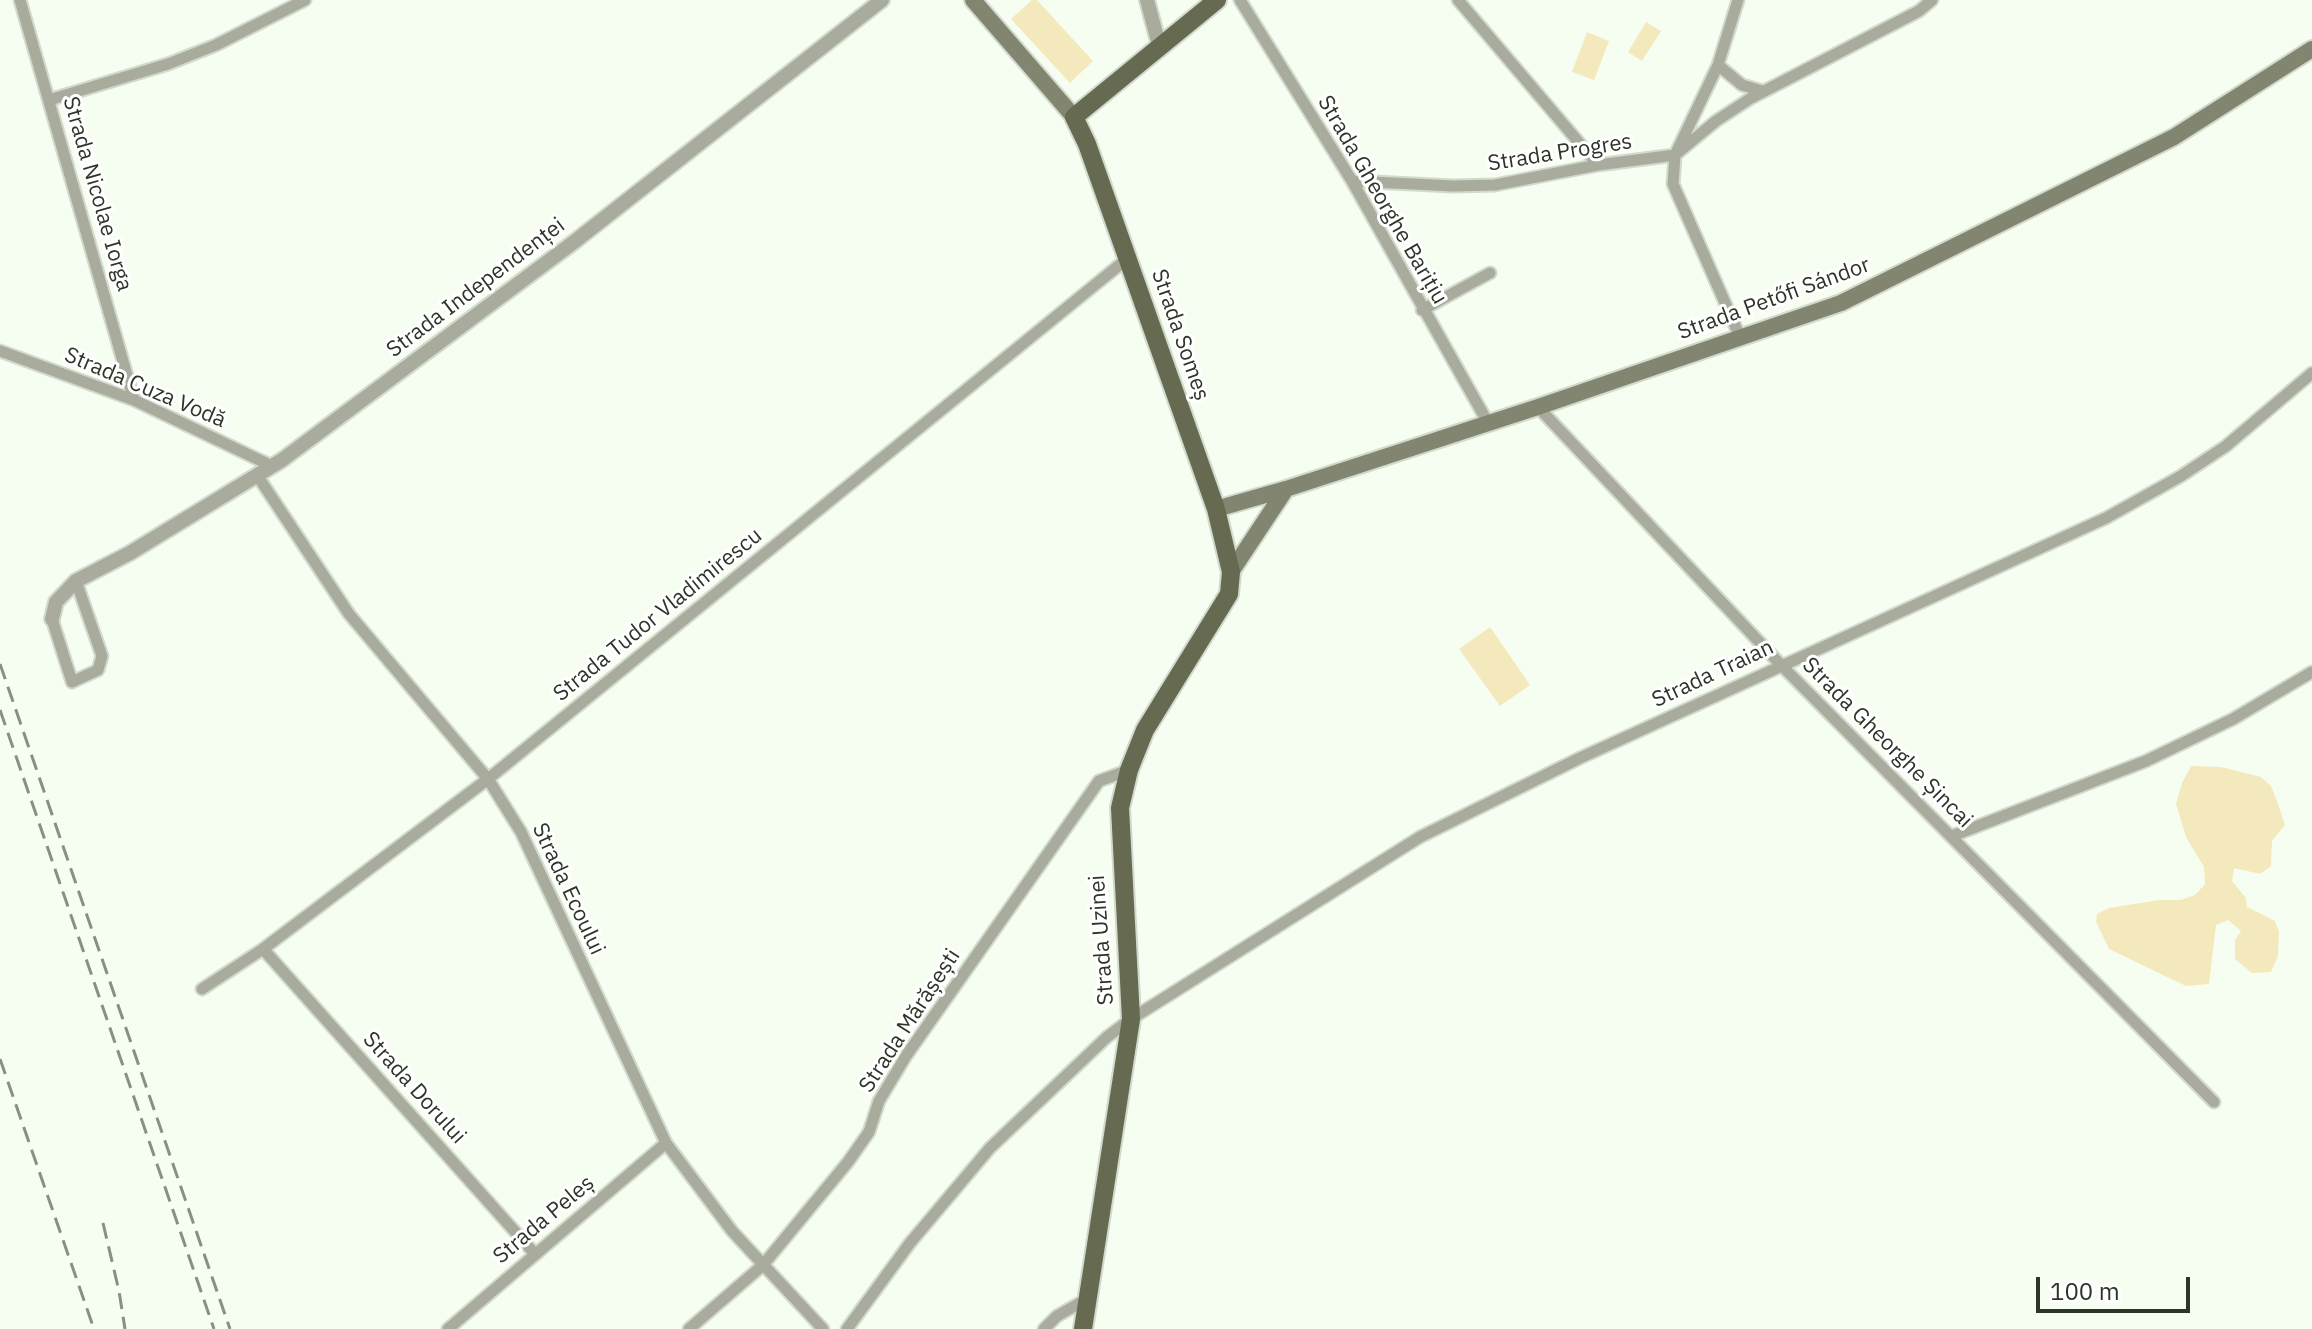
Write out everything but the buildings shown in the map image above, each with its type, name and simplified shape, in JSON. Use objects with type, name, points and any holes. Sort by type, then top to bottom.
[{"type":"main road","points":[[973,0],[1074,117],[1217,0]]},
{"type":"main road","name":"Strada Petőfi Sándor","points":[[1216,509],[1538,407],[1841,303],[2174,137],[2312,49]]},
{"type":"main road","name":"Strada Someș","points":[[1074,117],[1087,144],[1216,509],[1231,572]]},
{"type":"main road","points":[[1231,572],[1286,489]]},
{"type":"main road","name":"Strada Uzinei","points":[[1083,1329],[1131,1019],[1120,808],[1129,770],[1145,730],[1229,594],[1231,572]]},
{"type":"street","name":"Strada Nicolae Iorga","points":[[20,0],[134,400]]},
{"type":"street","points":[[49,100],[168,64],[216,45],[305,0]]},
{"type":"street","name":"Strada Independenței","points":[[76,581],[102,656],[98,670],[72,682],[52,619],[56,602],[76,581],[130,553],[272,466],[574,242],[882,0]]},
{"type":"street","points":[[1147,0],[1159,45]]},
{"type":"street","name":"Strada Gheorghe Barițiu","points":[[1240,0],[1352,181],[1487,421]]},
{"type":"street","points":[[1458,0],[1598,165]]},
{"type":"street","points":[[1738,0],[1718,65],[1675,155],[1673,184],[1740,337]]},
{"type":"street","points":[[1675,155],[1716,121],[1762,91],[1919,11],[1932,0]]},
{"type":"street","points":[[1718,65],[1742,85],[1762,91]]},
{"type":"street","name":"Strada Progres","points":[[1352,181],[1495,185],[1598,165],[1675,155]]},
{"type":"street","name":"Strada Tudor Vladimirescu","points":[[202,989],[263,949],[488,779],[1128,258]]},
{"type":"street","points":[[1422,310],[1490,273]]},
{"type":"street","name":"Strada Cuza Vodă","points":[[0,351],[134,400],[272,466]]},
{"type":"street","name":"Strada Traian","points":[[847,1329],[910,1243],[990,1148],[1107,1037],[1131,1019],[1420,837],[1580,758],[2106,518],[2181,476],[2226,446],[2312,373]]},
{"type":"street","name":"Strada Gheorghe Șincai","points":[[1538,407],[1781,665],[2214,1102]]},
{"type":"street","name":"Strada Ecoului","points":[[257,475],[349,614],[488,779],[521,832],[666,1143],[732,1231],[823,1329]]},
{"type":"street","points":[[1952,836],[2146,761],[2233,719],[2312,672]]},
{"type":"street","name":"Strada Mărășești","points":[[689,1329],[763,1265],[862,1142],[869,1132],[879,1101],[906,1056],[1099,781],[1129,770]]},
{"type":"street","name":"Strada Dorului","points":[[263,949],[535,1254]]},
{"type":"street","name":"Strada Peleș","points":[[448,1329],[666,1143]]},
{"type":"street","points":[[1044,1329],[1057,1316],[1087,1299]]},
{"type":"shaded area","points":[[1032,0],[1037,0],[1093,61],[1070,83],[1011,19]]},
{"type":"shaded area","points":[[1646,22],[1661,31],[1642,61],[1628,52]]},
{"type":"shaded area","points":[[1587,32],[1609,41],[1594,80],[1572,72]]},
{"type":"shaded area","points":[[1490,627],[1530,685],[1500,706],[1459,649]]},
{"type":"shaded area","points":[[2191,766],[2221,767],[2261,777],[2271,786],[2277,801],[2285,825],[2272,841],[2271,866],[2260,874],[2234,868],[2232,881],[2246,898],[2247,907],[2275,921],[2279,932],[2278,956],[2271,972],[2252,973],[2235,959],[2235,940],[2241,931],[2228,920],[2216,925],[2209,984],[2186,986],[2109,949],[2096,922],[2097,914],[2109,908],[2159,900],[2181,900],[2195,895],[2205,884],[2204,867],[2186,837],[2176,804]]},
{"type":"railway","points":[[0,664],[230,1329]]},
{"type":"railway","points":[[0,710],[214,1329]]},
{"type":"railway","points":[[0,1059],[94,1329]]},
{"type":"railway","points":[[103,1223],[125,1329]]}]
